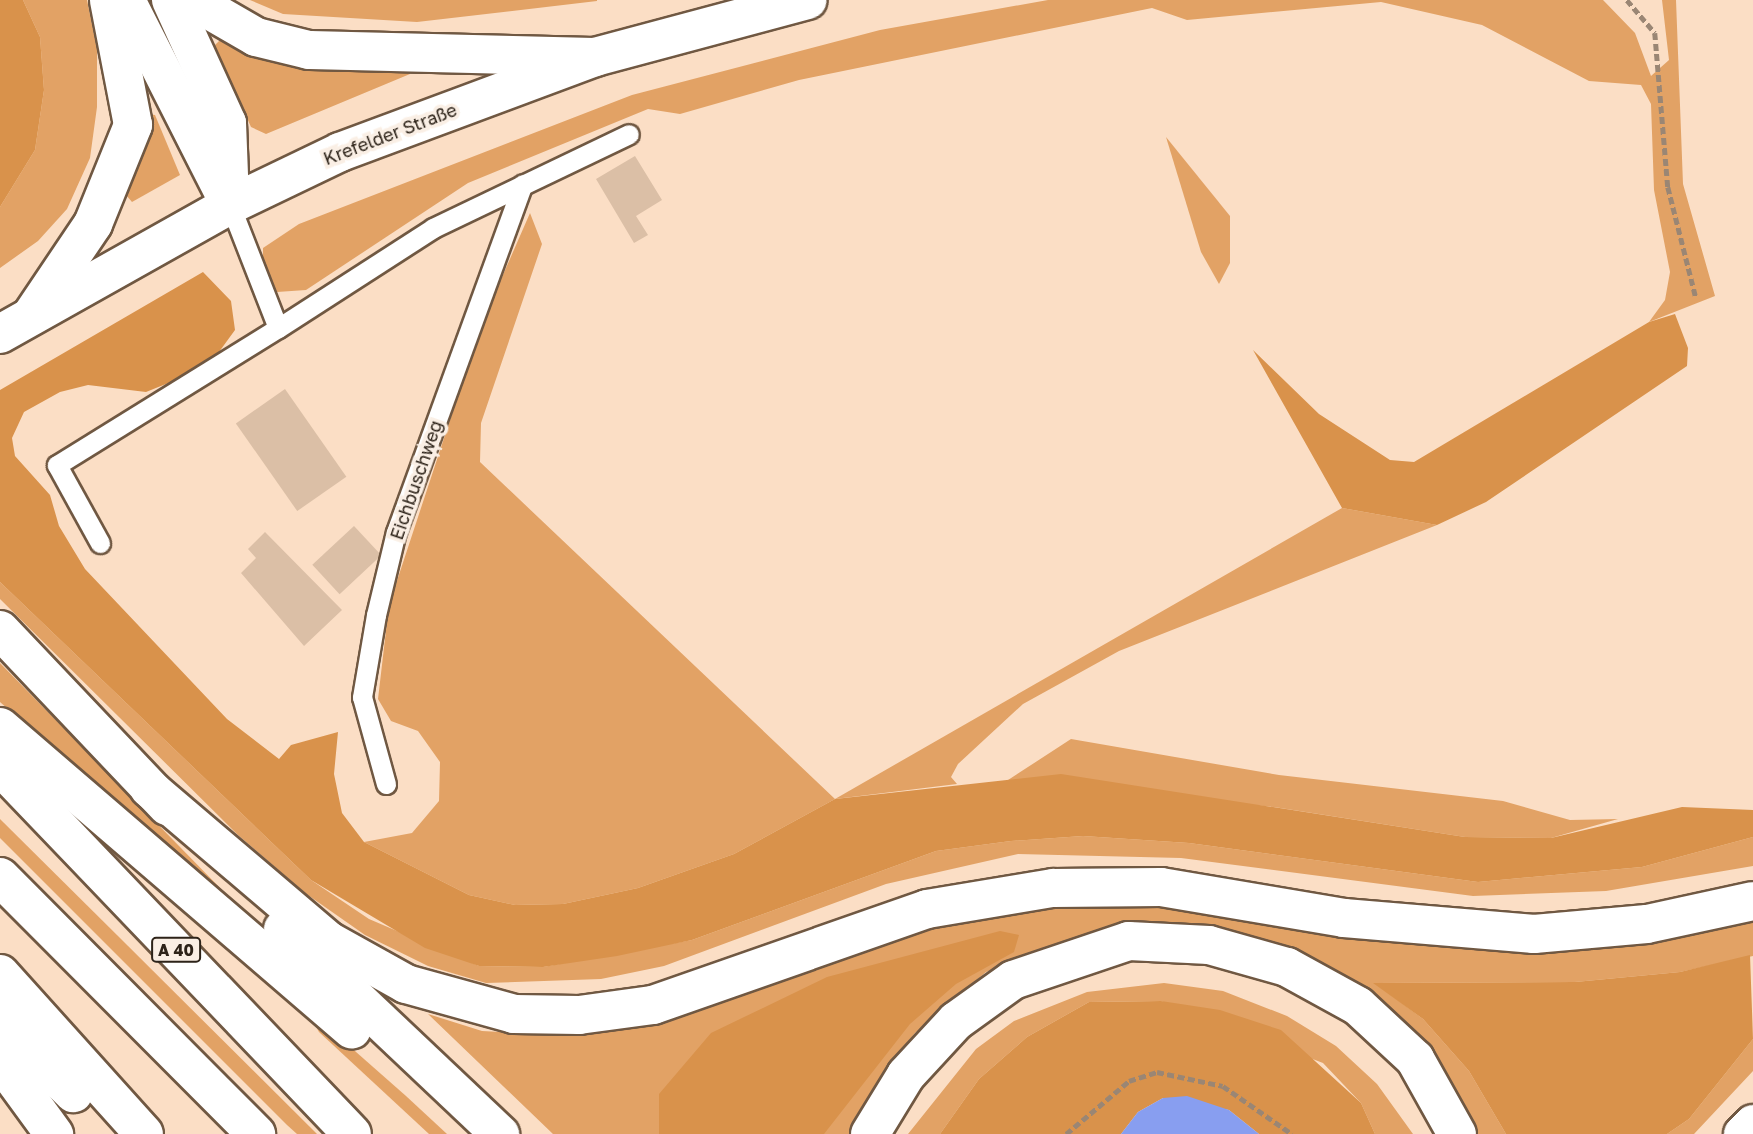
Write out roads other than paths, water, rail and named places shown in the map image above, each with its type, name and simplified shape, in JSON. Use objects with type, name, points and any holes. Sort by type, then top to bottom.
[{"type":"main road","points":[[16,325],[93,225],[133,125],[109,0]]},
{"type":"main road","points":[[126,0],[230,205]]},
{"type":"main road","points":[[171,0],[227,123],[230,205]]},
{"type":"main road","points":[[192,0],[232,27],[309,50],[595,57]]},
{"type":"main road","name":"Krefelder Straße","points":[[16,325],[230,205],[340,152],[595,57],[808,0]]},
{"type":"main road","points":[[0,630],[309,957],[500,1134]]},
{"type":"main road","points":[[0,727],[474,1134]]},
{"type":"main road","name":"A 40","points":[[0,766],[352,1134]]},
{"type":"main road","points":[[149,788],[329,941],[406,984],[514,1014],[579,1015],[653,1005],[927,909],[1053,888],[1161,887],[1344,918],[1534,933],[1647,924],[1753,901]]},
{"type":"main road","points":[[0,877],[256,1134]]},
{"type":"main road","points":[[870,1134],[906,1074],[956,1021],[1013,980],[1129,941],[1209,945],[1287,967],[1358,1006],[1415,1059],[1457,1134]]},
{"type":"main road","points":[[0,974],[144,1134]]},
{"type":"main road","points":[[0,1021],[115,1134]]},
{"type":"main road","points":[[0,1060],[54,1134]]},
{"type":"main road","points":[[1744,1134],[1753,1124]]},
{"type":"lane","points":[[100,542],[57,465],[433,228],[629,134]]},
{"type":"lane","name":"Eichbuschweg","points":[[386,784],[362,697],[376,615],[396,532],[523,184]]},
{"type":"lane","points":[[230,205],[278,328]]},
{"type":"water","points":[[1187,1096],[1229,1110],[1259,1134],[1121,1134],[1138,1112],[1163,1098]]}]
